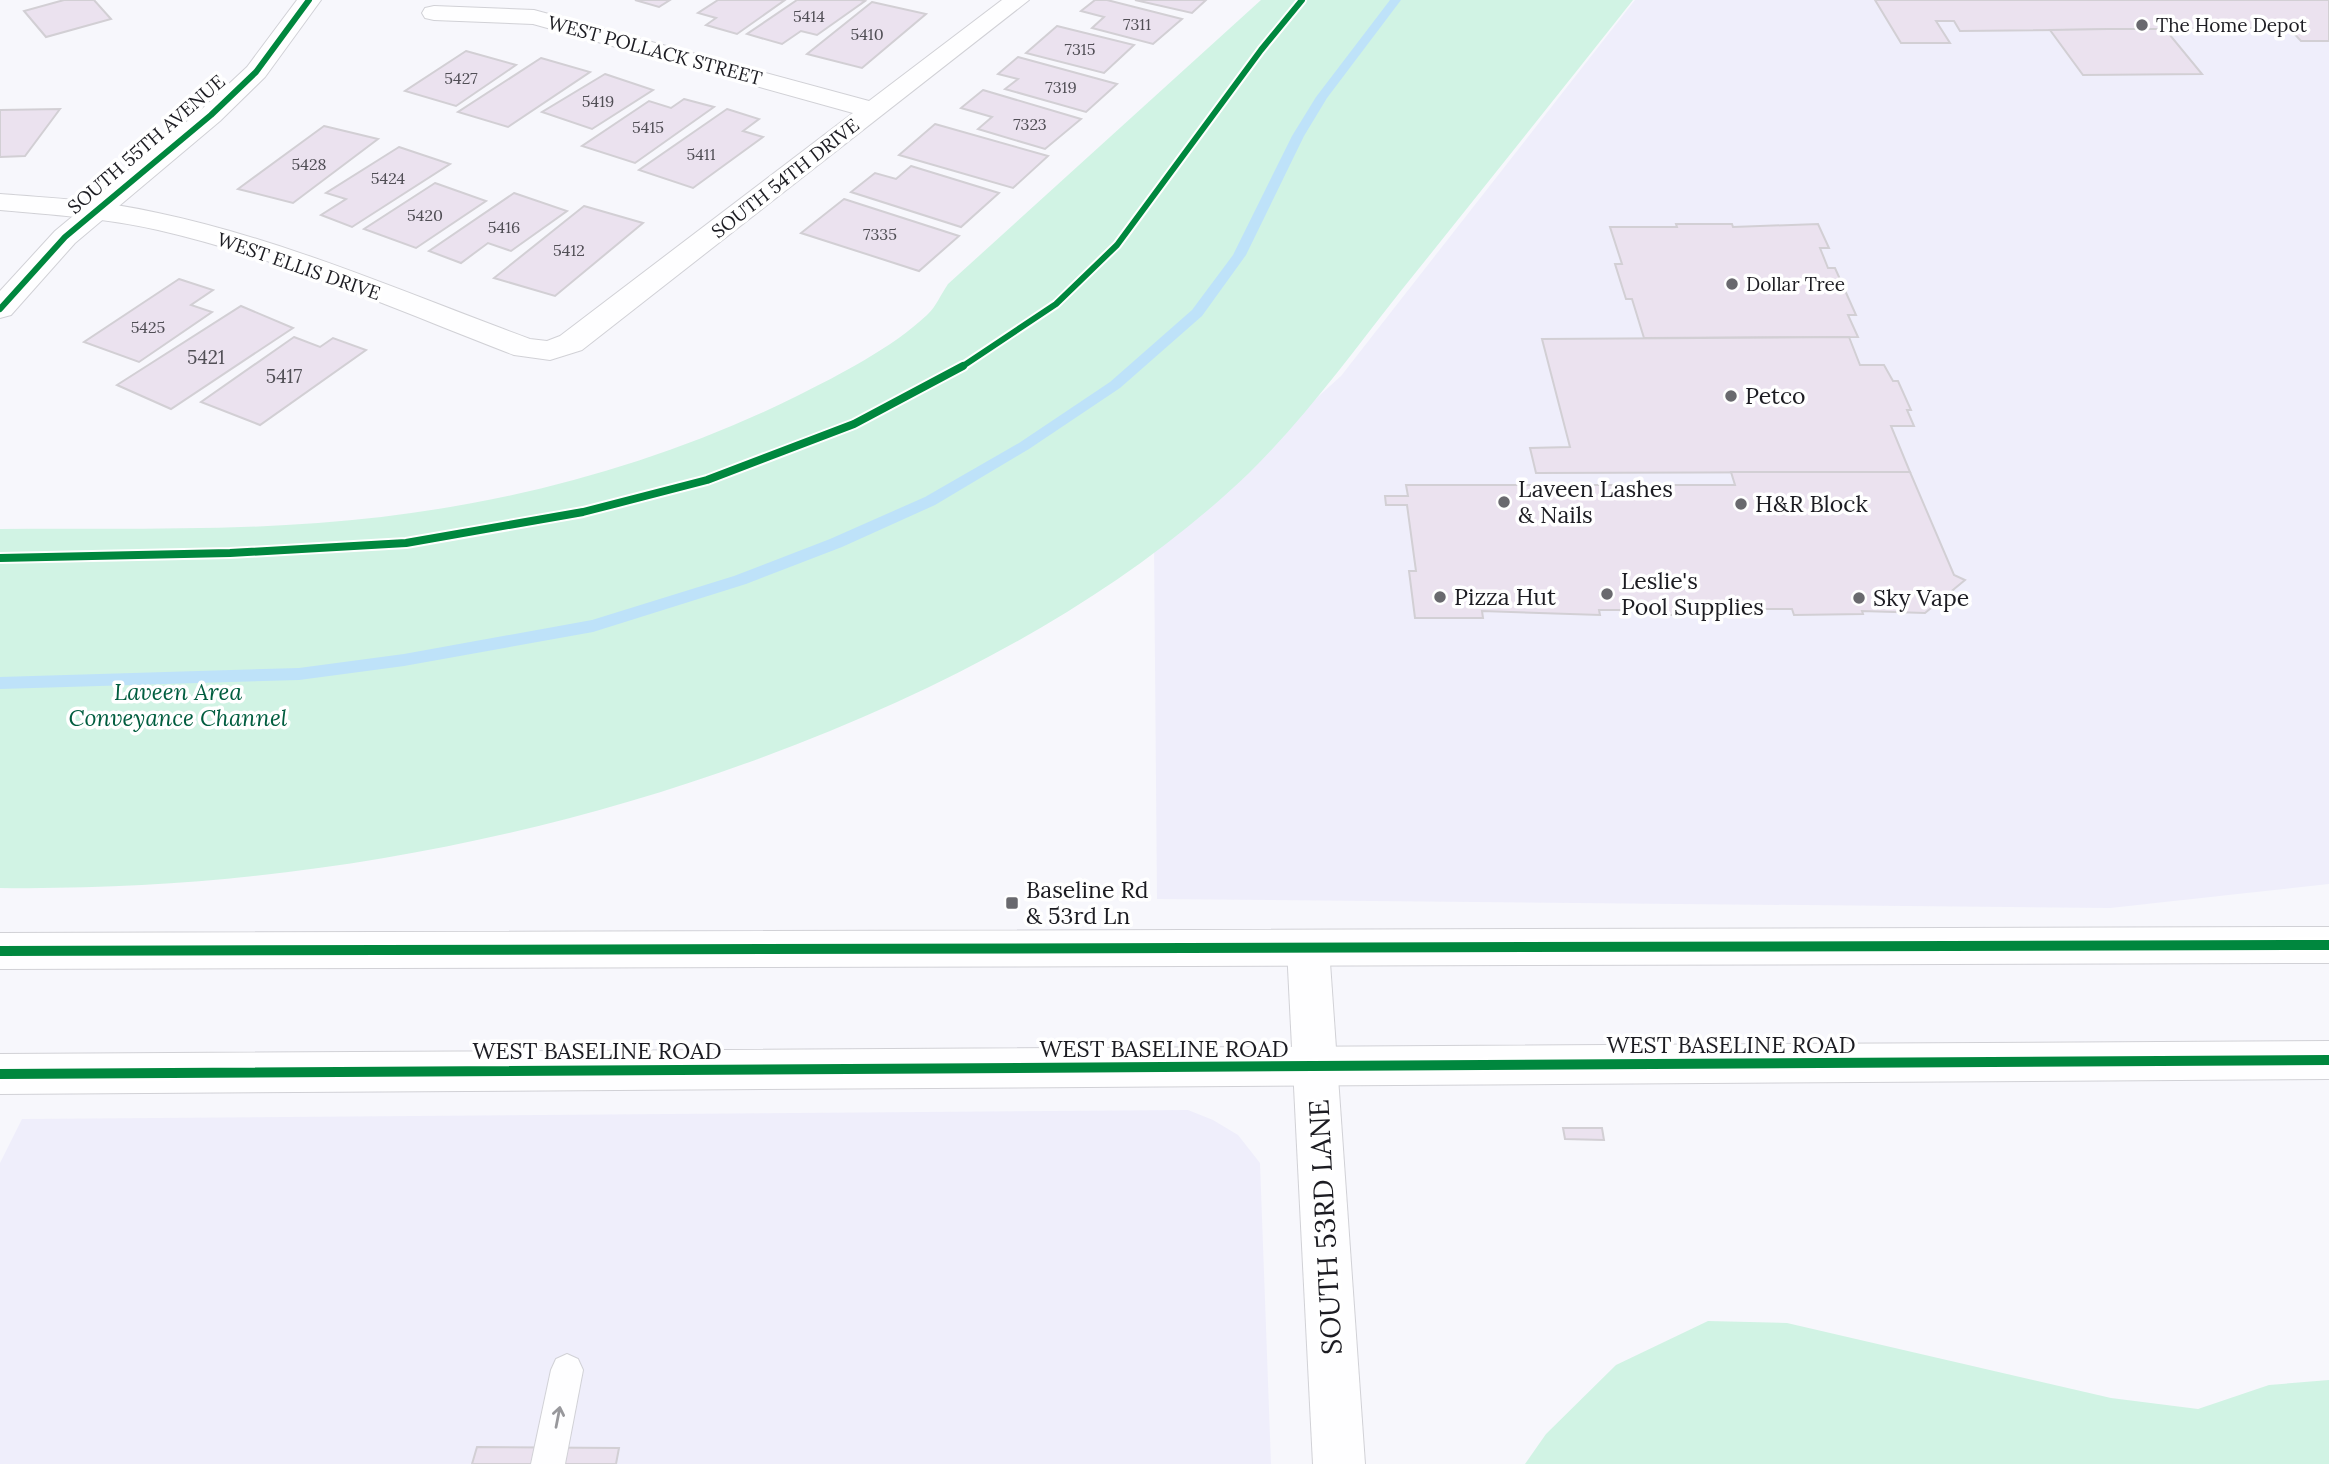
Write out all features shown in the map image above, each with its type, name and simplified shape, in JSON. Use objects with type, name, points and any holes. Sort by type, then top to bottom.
[{"type":"street","name":"SOUTH 55TH AVENUE","points":[[0,309],[65,237],[94,210],[211,115],[256,72],[309,0]]},
{"type":"street","name":"SOUTH 54TH DRIVE","points":[[550,351],[571,343],[1017,0]]},
{"type":"street","name":"WEST POLLACK STREET","points":[[434,13],[534,17],[872,110]]},
{"type":"street","name":"WEST ELLIS DRIVE","points":[[0,202],[94,210],[158,221],[257,247],[525,348],[550,351]]},
{"type":"street","points":[[0,951],[2329,944]]},
{"type":"street","name":"SOUTH 53RD LANE","points":[[1308,948],[1339,1464]]},
{"type":"street","name":"WEST BASELINE ROAD","points":[[0,1073],[2329,1060]]},
{"type":"lane","points":[[548,1464],[567,1370]]},
{"type":"shaded area","points":[[1635,0],[2329,0],[2329,884],[2110,908],[1157,899],[1154,545],[1341,376]]},
{"type":"shaded area","points":[[1188,1110],[1213,1120],[1238,1135],[1260,1163],[1271,1464],[0,1464],[0,1163],[22,1119]]},
{"type":"green space","name":"Laveen Area Conveyance Channel","points":[[1261,0],[1633,0],[1328,385],[1270,452],[1210,508],[1127,573],[1038,630],[897,702],[791,747],[682,785],[571,818],[459,844],[345,864],[230,878],[115,886],[0,888],[0,529],[279,526],[380,517],[503,497],[564,483],[623,466],[740,422],[847,370],[882,350],[913,327],[930,312],[948,284]]},
{"type":"green space","points":[[1708,1321],[1787,1323],[2111,1398],[2198,1409],[2269,1385],[2329,1380],[2329,1464],[1525,1464],[1546,1434],[1616,1365]]},
{"type":"building","points":[[64,0],[94,0],[111,19],[46,37],[24,11]]},
{"type":"building","points":[[635,0],[670,0],[659,7]]},
{"type":"building","points":[[718,0],[785,0],[737,34],[706,25],[716,18],[698,13]]},
{"type":"building","points":[[797,0],[865,1],[817,35],[801,31],[782,44],[747,34]]},
{"type":"building","points":[[1095,0],[1107,0],[1182,19],[1153,44],[1092,28],[1104,17],[1081,11]]},
{"type":"building","points":[[1135,0],[1206,0],[1192,13]]},
{"type":"building","name":"The Home Depot","points":[[1875,0],[2329,0],[2329,41],[2301,41],[2289,28],[1960,31],[1954,21],[1936,21],[1950,43],[1901,43]]},
{"type":"building","points":[[872,2],[926,14],[862,68],[807,54]]},
{"type":"building","points":[[1057,26],[1134,45],[1104,73],[1026,53]]},
{"type":"building","points":[[2165,29],[2202,74],[2083,75],[2050,30]]},
{"type":"building","points":[[466,51],[516,65],[456,106],[405,91]]},
{"type":"building","points":[[1018,57],[1117,84],[1086,112],[1005,89],[1018,79],[998,74]]},
{"type":"building","points":[[541,58],[590,72],[508,127],[458,112]]},
{"type":"building","points":[[605,74],[653,90],[592,129],[542,112]]},
{"type":"building","points":[[983,90],[1081,119],[1045,149],[978,129],[992,117],[961,108]]},
{"type":"building","points":[[684,99],[714,107],[635,163],[582,146],[649,101],[671,108]]},
{"type":"building","points":[[60,109],[25,156],[0,157],[0,110]]},
{"type":"building","points":[[727,109],[759,119],[743,131],[763,137],[693,188],[639,170]]},
{"type":"building","points":[[935,124],[1048,156],[1013,188],[899,155]]},
{"type":"building","points":[[324,126],[378,139],[293,203],[238,189]]},
{"type":"building","points":[[399,147],[450,164],[352,227],[321,215],[346,199],[326,193]]},
{"type":"building","points":[[911,166],[999,193],[961,227],[851,192],[875,173],[896,179]]},
{"type":"building","points":[[435,183],[486,201],[416,248],[364,229]]},
{"type":"building","points":[[514,193],[567,211],[511,251],[488,243],[461,263],[429,251]]},
{"type":"building","points":[[844,199],[959,236],[919,271],[801,233]]},
{"type":"building","points":[[584,206],[643,223],[555,296],[494,278]]},
{"type":"building","name":"Dollar Tree","points":[[1676,224],[1732,224],[1733,227],[1818,224],[1829,248],[1820,248],[1828,268],[1835,268],[1856,315],[1848,315],[1858,337],[1644,338],[1632,299],[1626,299],[1615,264],[1622,264],[1610,227],[1677,227]]},
{"type":"building","points":[[179,279],[213,290],[191,305],[212,312],[139,362],[84,342]]},
{"type":"building","points":[[241,306],[293,328],[171,409],[117,385]]},
{"type":"building","points":[[294,337],[320,347],[333,338],[366,350],[260,425],[201,402]]},
{"type":"building","name":"Petco","points":[[1849,337],[1860,365],[1884,365],[1893,381],[1898,381],[1911,410],[1907,410],[1914,426],[1891,426],[1910,472],[1536,473],[1530,448],[1570,447],[1542,339]]},
{"type":"building","points":[[1731,472],[1910,472],[1954,575],[1965,580],[1925,613],[1862,611],[1863,614],[1794,615],[1792,609],[1743,609],[1744,615],[1653,615],[1651,610],[1599,610],[1600,615],[1482,611],[1483,618],[1415,618],[1409,571],[1416,571],[1407,505],[1386,505],[1385,496],[1408,496],[1406,485],[1735,485]]},
{"type":"building","points":[[1563,1128],[1602,1128],[1604,1140],[1565,1139]]},
{"type":"building","points":[[477,1447],[619,1448],[616,1464],[472,1464]]},
{"type":"waterway","points":[[0,683],[299,674],[404,660],[593,626],[740,580],[836,543],[930,501],[1024,446],[1115,385],[1197,313],[1239,255],[1298,136],[1322,97],[1396,0]]},
{"type":"cycle path","points":[[0,309],[65,237],[211,115],[256,72],[309,0]]},
{"type":"cycle path","points":[[0,558],[230,553],[406,543],[583,512],[707,480],[854,424],[971,362],[1056,304],[1117,245],[1261,50],[1302,0]]},
{"type":"cycle path","points":[[0,951],[2329,945]]},
{"type":"cycle path","points":[[0,1074],[2329,1060]]},
{"type":"place","name":"The Home Depot","points":[[2142,25]]},
{"type":"place","name":"Dollar Tree","points":[[1732,284]]},
{"type":"place","name":"Petco","points":[[1731,396]]},
{"type":"place","name":"Laveen Lashes & Nails","points":[[1504,502]]},
{"type":"place","name":"H&R Block","points":[[1741,504]]},
{"type":"place","name":"Leslie's Pool Supplies","points":[[1607,594]]},
{"type":"place","name":"Pizza Hut","points":[[1440,597]]},
{"type":"place","name":"Sky Vape","points":[[1859,598]]},
{"type":"place","name":"Baseline Rd & 53rd Ln","points":[[1012,903]]}]
